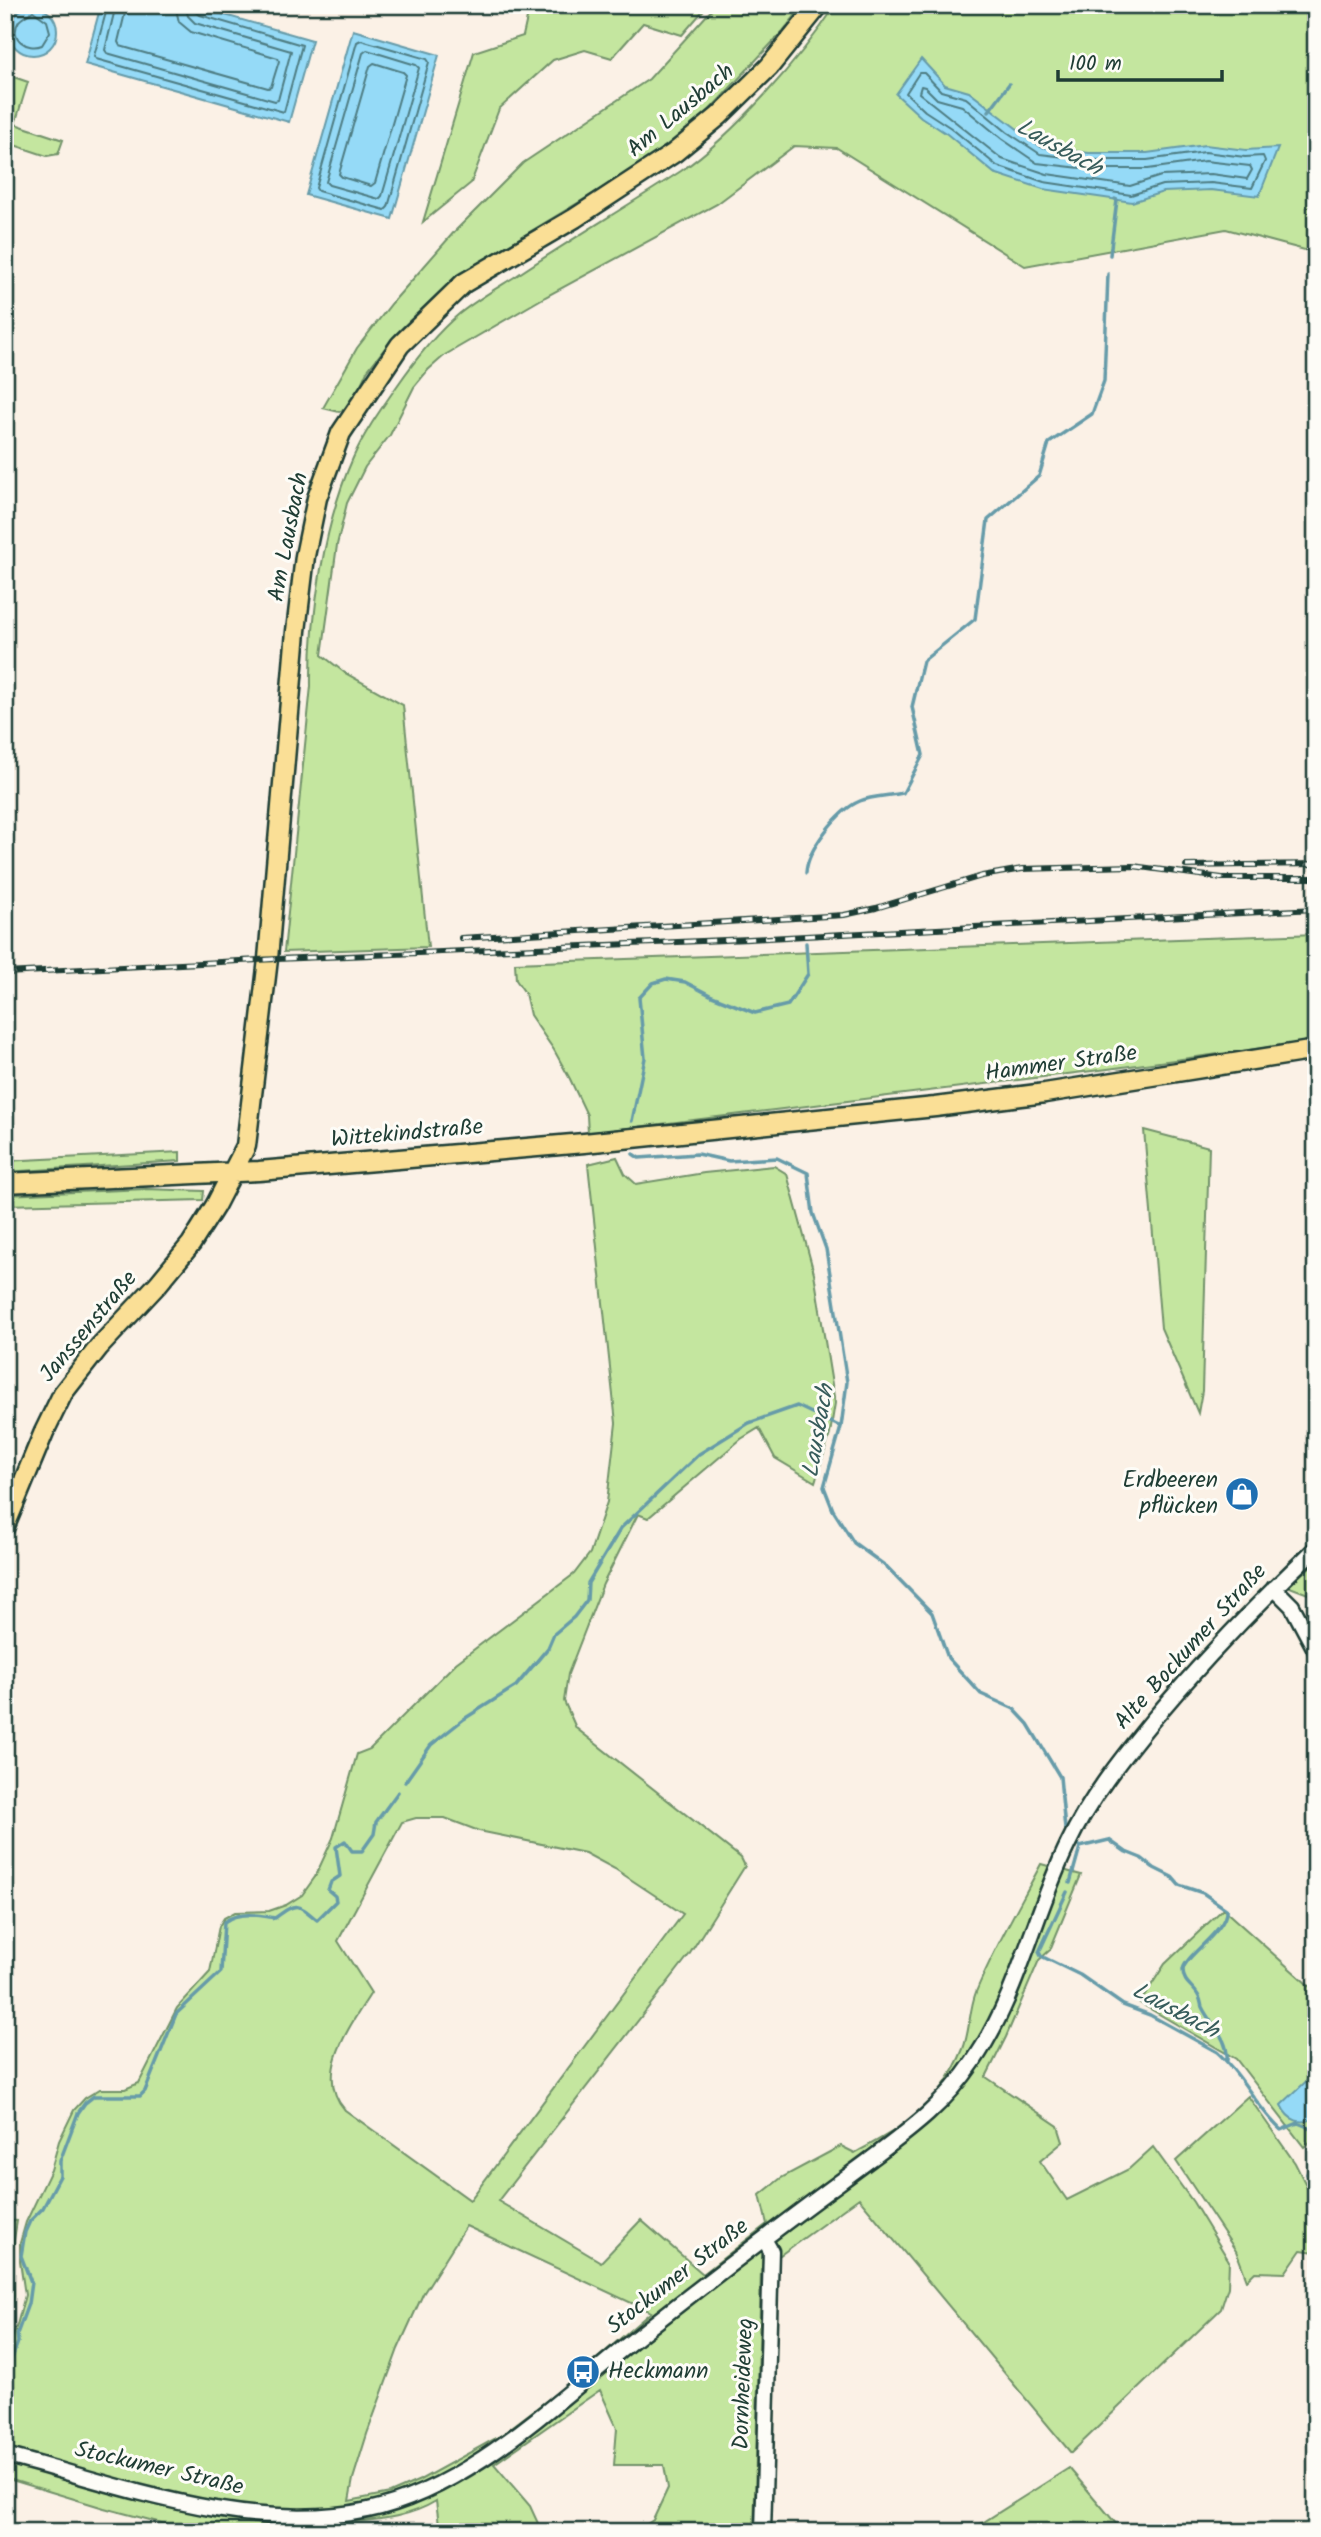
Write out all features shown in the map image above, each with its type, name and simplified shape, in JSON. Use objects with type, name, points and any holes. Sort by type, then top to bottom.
[{"type":"main road","name":"Am Lausbach","points":[[233,1172],[246,1146],[250,1126],[305,556],[317,498],[341,433],[400,345],[464,283],[575,218],[674,153],[719,116],[769,68],[819,5]]},
{"type":"main road","name":"Hammer Straße","points":[[812,1119],[1045,1093],[1316,1050]]},
{"type":"main road","name":"Wittekindstraße","points":[[5,1183],[380,1162],[812,1119]]},
{"type":"main road","name":"Janssenstraße","points":[[5,1526],[62,1393],[99,1347],[191,1244],[233,1172]]},
{"type":"street","name":"Alte Bockumer Straße","points":[[1083,1816],[1104,1782],[1190,1675],[1316,1548]]},
{"type":"street","points":[[1274,1588],[1292,1606],[1316,1651]]},
{"type":"street","name":"Stockumer Straße","points":[[5,2455],[114,2485],[219,2509],[311,2516],[347,2514],[389,2505],[445,2480],[519,2434],[626,2346],[932,2113],[975,2059],[1006,2003],[1067,1845],[1083,1816]]},
{"type":"street","name":"Dornheideweg","points":[[763,2532],[771,2252],[764,2239]]},
{"type":"green space","points":[[530,5],[708,5],[682,35],[643,23],[612,58],[585,50],[553,60],[499,109],[471,183],[423,222],[474,52],[523,36]]},
{"type":"green space","points":[[716,5],[804,5],[704,116],[654,157],[455,277],[397,333],[367,371],[352,404],[339,412],[323,408],[357,348],[455,231],[523,163],[649,79]]},
{"type":"green space","points":[[836,5],[1316,5],[1316,253],[1226,229],[1025,266],[837,148],[794,146],[717,204],[545,297],[445,355],[414,387],[390,435],[365,467],[347,503],[337,545],[322,655],[345,673],[403,705],[428,947],[284,952],[311,686],[316,600],[334,511],[353,458],[368,430],[411,367],[450,322],[479,299],[701,156],[765,95],[804,49]]},
{"type":"green space","points":[[5,74],[28,82],[15,124],[63,140],[58,154],[47,156],[5,142]]},
{"type":"green space","points":[[1316,934],[1316,1041],[588,1133],[587,1115],[570,1079],[530,1015],[525,993],[516,980],[515,963]]},
{"type":"green space","points":[[1144,1130],[1209,1147],[1202,1391],[1198,1413],[1161,1328]]},
{"type":"green space","points":[[180,1152],[180,1161],[5,1172],[5,1161]]},
{"type":"green space","points":[[617,1157],[625,1174],[636,1184],[704,1173],[774,1166],[787,1174],[814,1273],[835,1403],[830,1434],[815,1482],[775,1458],[759,1428],[741,1439],[648,1518],[638,1514],[603,1584],[568,1674],[564,1701],[576,1728],[741,1858],[745,1866],[689,1955],[498,2201],[601,2262],[641,2220],[703,2274],[767,2224],[760,2195],[781,2178],[841,2146],[855,2153],[906,2123],[932,2100],[954,2069],[967,2035],[976,1992],[1041,1864],[1081,1875],[1050,1950],[1039,1960],[986,2077],[1058,2126],[1063,2142],[1040,2161],[1067,2200],[1129,2169],[1153,2147],[1193,2202],[1229,2261],[1228,2287],[1221,2309],[1071,2453],[859,2198],[761,2269],[754,2532],[635,2532],[653,2520],[668,2488],[664,2465],[614,2465],[617,2428],[600,2390],[494,2464],[530,2506],[542,2532],[440,2532],[436,2501],[401,2515],[338,2524],[334,2532],[196,2532],[5,2478],[5,2356],[25,2295],[20,2243],[26,2222],[51,2170],[59,2141],[74,2110],[85,2098],[100,2089],[125,2089],[139,2083],[177,2008],[210,1972],[219,1926],[224,1918],[235,1912],[269,1911],[302,1895],[315,1877],[333,1838],[357,1754],[370,1749],[456,1663],[574,1574],[590,1553],[607,1502],[616,1423],[588,1164]],"holes":[[[416,1818],[445,1818],[479,1831],[585,1853],[615,1869],[683,1914],[470,2200],[345,2110],[336,2096],[333,2081],[338,2050],[371,1993],[338,1941],[402,1822]],[[466,2226],[651,2312],[563,2388],[500,2436],[420,2480],[390,2493],[349,2501],[367,2434],[398,2349],[423,2294]]]},
{"type":"green space","points":[[146,1189],[204,1191],[203,1200],[5,1205],[5,1195]]},
{"type":"green space","points":[[1316,1562],[1316,1597],[1287,1586]]},
{"type":"green space","points":[[1223,1909],[1316,1992],[1316,2137],[1304,2147],[1236,2059],[1140,2003],[1165,1964]]},
{"type":"green space","points":[[1248,2096],[1295,2163],[1316,2205],[1316,2252],[1301,2250],[1285,2273],[1255,2272],[1247,2280],[1236,2251],[1176,2161]]},
{"type":"green space","points":[[5,2220],[17,2221],[12,2252],[14,2296],[5,2335]]},
{"type":"green space","points":[[1069,2468],[1123,2532],[968,2532]]},
{"type":"water","points":[[101,5],[190,5],[312,40],[289,122],[85,64]]},
{"type":"water","points":[[33,7],[50,14],[57,31],[50,48],[33,55],[16,48],[9,31],[16,14]]},
{"type":"water","points":[[353,30],[439,55],[392,219],[306,195]]},
{"type":"water","points":[[921,59],[945,85],[969,92],[1041,147],[1089,153],[1147,153],[1205,145],[1246,150],[1278,148],[1259,196],[1211,190],[1163,192],[1132,202],[1043,189],[994,173],[947,134],[921,117],[896,94]]},
{"type":"water","points":[[1316,2072],[1316,2117],[1306,2121],[1291,2118],[1281,2105]]},
{"type":"waterway","name":"Lausbach","points":[[989,111],[1009,84]]},
{"type":"waterway","name":"Lausbach","points":[[1110,255],[1115,199]]},
{"type":"waterway","name":"Lausbach","points":[[806,873],[818,842],[842,813],[860,801],[903,793],[923,755],[912,707],[923,661],[975,619],[988,520],[1039,476],[1049,443],[1092,414],[1104,381],[1108,274]]},
{"type":"waterway","name":"Lausbach","points":[[632,1121],[645,1058],[639,998],[653,983],[666,979],[685,982],[755,1013],[788,1005],[808,974],[806,943]]},
{"type":"waterway","name":"Lausbach","points":[[633,1154],[639,1158],[697,1154],[729,1161],[777,1158],[808,1173],[813,1213],[826,1249],[847,1382],[841,1427],[824,1487],[833,1510],[854,1543],[887,1567],[932,1613],[948,1658],[981,1694],[1014,1709],[1028,1724],[1060,1777],[1065,1829]]},
{"type":"waterway","points":[[405,1782],[431,1745],[464,1719],[516,1686],[548,1648],[554,1634],[574,1617],[587,1600],[588,1583],[621,1528],[699,1454],[749,1423],[797,1406],[841,1427]]},
{"type":"waterway","points":[[5,2377],[28,2304],[31,2282],[21,2256],[25,2232],[30,2221],[43,2208],[60,2176],[60,2161],[78,2113],[94,2096],[140,2096],[145,2091],[176,2014],[221,1972],[224,1922],[242,1915],[275,1918],[293,1907],[305,1910],[317,1920],[336,1901],[335,1896],[328,1890],[331,1882],[340,1876],[336,1847],[345,1841],[352,1851],[362,1851],[374,1834],[376,1822],[398,1792]]},
{"type":"waterway","points":[[1080,1847],[1109,1840],[1172,1877],[1179,1885],[1203,1893],[1226,1909],[1221,1925],[1185,1964],[1183,1970],[1185,1979],[1197,1993],[1202,2007],[1225,2045],[1227,2060]]},
{"type":"waterway","name":"Lausbach","points":[[1070,1883],[1080,1847],[1078,1844]]},
{"type":"waterway","name":"Lausbach","points":[[1067,1892],[1039,1952],[1041,1956],[1080,1975],[1123,2005],[1150,2015],[1217,2052],[1281,2130],[1298,2123],[1315,2130],[1315,2151],[1307,2174],[1316,2189]]},
{"type":"railway","points":[[1186,866],[1316,864]]},
{"type":"railway","points":[[461,938],[844,915],[982,876],[1022,869],[1133,866],[1222,878],[1316,878]]},
{"type":"railway","points":[[5,973],[749,939],[1316,909]]},
{"type":"place","name":"Erdbeeren pflücken","points":[[1242,1494]]},
{"type":"place","name":"Heckmann","points":[[583,2372]]}]
